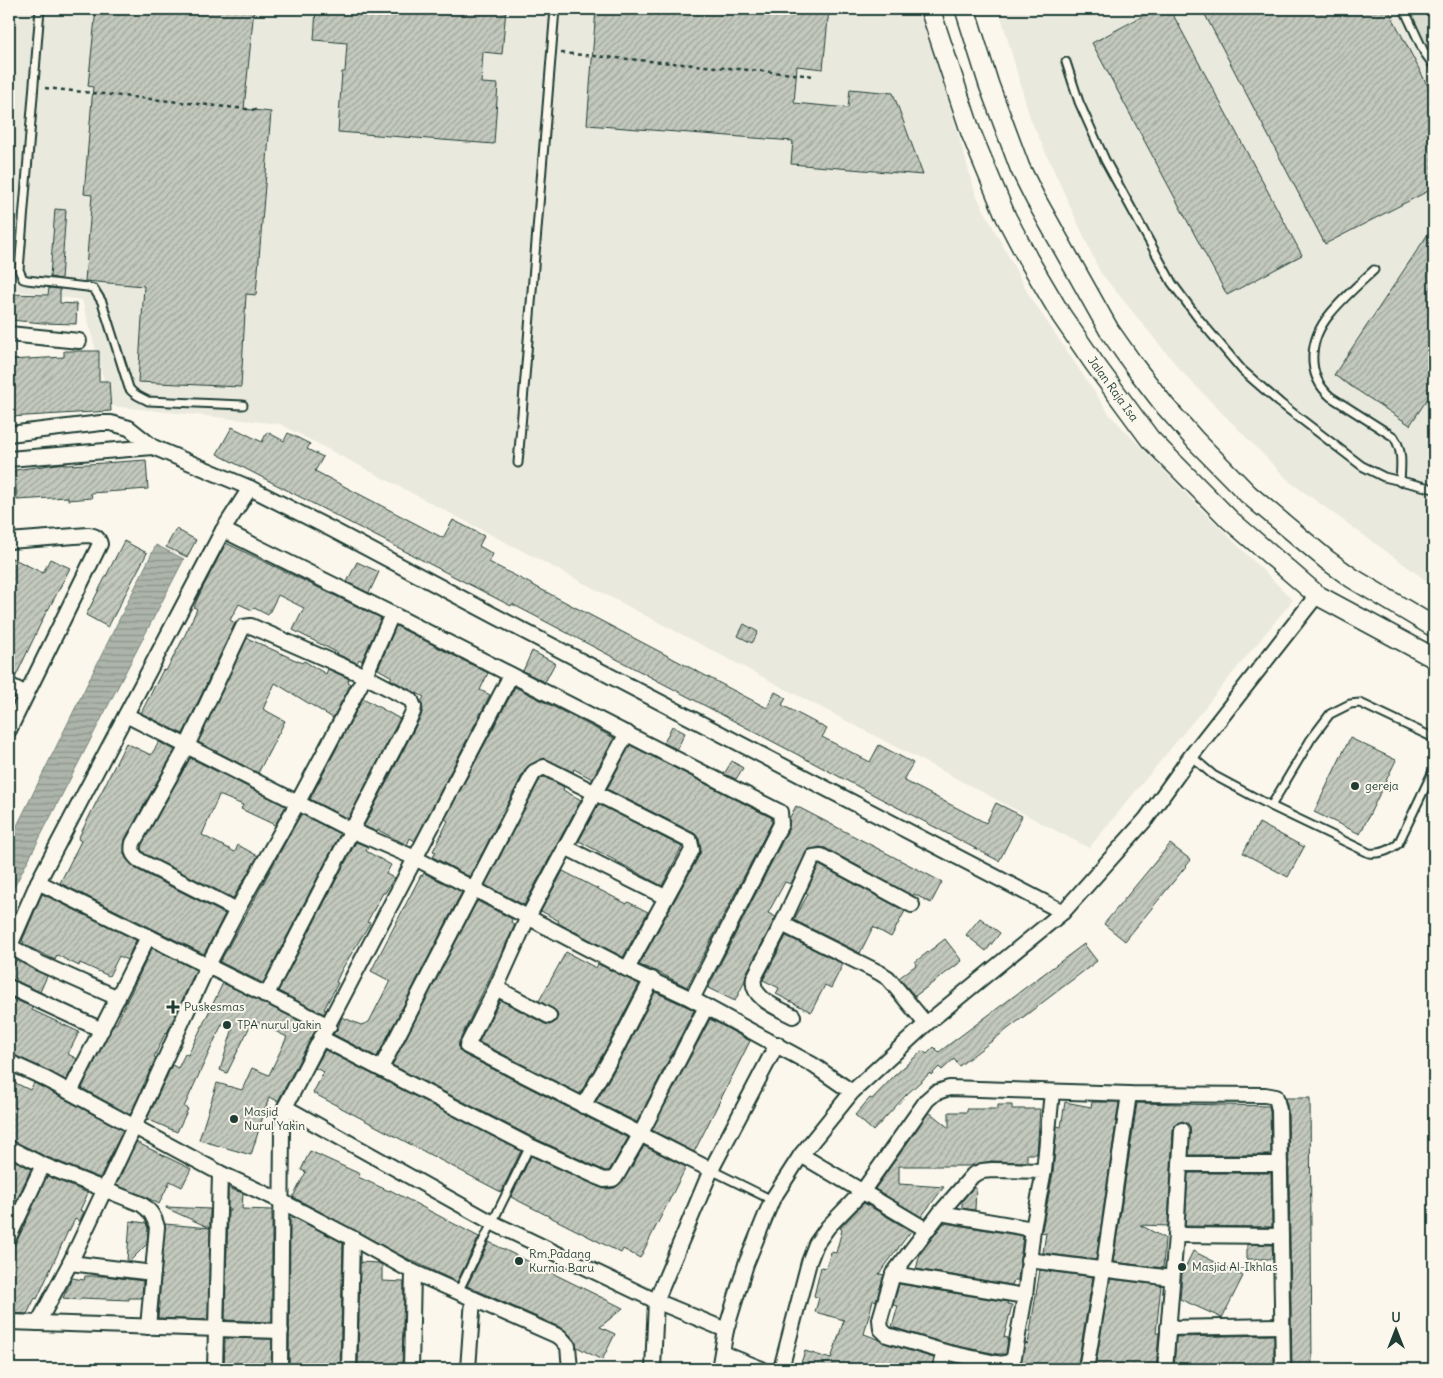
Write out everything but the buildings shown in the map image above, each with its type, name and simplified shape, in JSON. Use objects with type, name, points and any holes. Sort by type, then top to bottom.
[{"type":"main road","name":"Jalan Raja Isa","points":[[930,9],[971,133],[1006,217],[1061,315],[1150,439],[1230,520],[1317,595],[1434,658]]},
{"type":"main road","points":[[965,9],[989,85],[1020,168],[1109,330],[1134,367],[1196,441],[1248,494],[1327,560],[1352,578],[1433,624],[1417,649]]},
{"type":"street","points":[[9,334],[79,341]]},
{"type":"street","points":[[9,434],[112,423],[128,428],[153,447],[250,488],[331,528],[497,617],[1063,912]]},
{"type":"street","points":[[9,459],[153,447]]},
{"type":"street","points":[[118,998],[39,963],[9,947],[38,882],[223,530],[250,488]]},
{"type":"street","points":[[223,530],[777,809],[782,817],[781,824],[692,999]]},
{"type":"street","points":[[9,541],[88,535],[96,536],[100,544],[9,730]]},
{"type":"street","points":[[719,1369],[726,1330],[746,1264],[772,1200],[801,1154],[852,1092],[926,1024],[1063,912],[1146,819],[1191,756],[1317,595]]},
{"type":"street","points":[[38,1323],[70,1263],[207,966],[298,802],[364,676],[392,614]]},
{"type":"street","points":[[237,910],[140,861],[132,853],[132,843],[187,746],[243,627],[252,626],[364,676],[411,700],[414,707],[266,996]]},
{"type":"street","points":[[280,1369],[282,1129],[285,1107],[511,675]]},
{"type":"street","points":[[9,685],[26,694]]},
{"type":"street","points":[[126,715],[351,830],[415,858],[476,888],[627,969],[692,999],[777,1044],[813,1065],[852,1092]]},
{"type":"street","points":[[627,733],[528,917],[467,1046],[712,1170]]},
{"type":"street","points":[[381,1068],[476,888],[534,772],[538,769],[544,767],[595,791],[690,841],[692,850],[627,969]]},
{"type":"street","points":[[565,847],[665,897]]},
{"type":"street","points":[[793,1016],[762,998],[754,990],[753,984],[754,978],[782,924],[811,860],[816,856],[821,856],[912,905]]},
{"type":"street","points":[[38,882],[266,996],[381,1068],[530,1146],[604,1180],[610,1180],[617,1175],[640,1135],[706,1007]]},
{"type":"street","points":[[782,924],[888,978],[926,1024]]},
{"type":"street","points":[[70,1092],[148,937]]},
{"type":"street","points":[[584,1106],[652,980]]},
{"type":"street","points":[[9,987],[102,1030]]},
{"type":"street","points":[[496,988],[548,1016]]},
{"type":"street","points":[[653,1369],[656,1301],[712,1170],[777,1044]]},
{"type":"street","points":[[9,1062],[44,1078],[220,1173],[281,1201],[413,1272],[560,1337],[568,1346],[570,1369]]},
{"type":"street","points":[[781,1369],[809,1262],[816,1244],[828,1227],[862,1192],[927,1100],[935,1093],[949,1088],[1129,1094],[1265,1095],[1276,1097],[1279,1110],[1282,1369]]},
{"type":"street","points":[[1044,1171],[992,1170],[977,1172],[940,1213],[893,1274],[880,1319],[881,1329],[887,1335],[945,1352],[996,1363],[1004,1364],[1012,1361],[1044,1171],[1052,1092]]},
{"type":"street","points":[[1086,1369],[1103,1271],[1129,1094]]},
{"type":"street","points":[[285,1107],[493,1223],[656,1301],[726,1330]]},
{"type":"street","points":[[1164,1369],[1176,1235],[1182,1130]]},
{"type":"street","points":[[9,1148],[149,1209],[154,1216],[157,1227],[148,1327]]},
{"type":"street","points":[[801,1154],[927,1230]]},
{"type":"street","points":[[9,1237],[43,1164]]},
{"type":"street","points":[[1180,1164],[1280,1164]]},
{"type":"street","points":[[216,1369],[220,1173]]},
{"type":"street","points":[[940,1213],[1033,1229]]},
{"type":"street","points":[[1176,1235],[1281,1236]]},
{"type":"street","points":[[348,1369],[352,1238]]},
{"type":"street","points":[[1028,1260],[1103,1271],[1172,1278]]},
{"type":"street","points":[[70,1263],[153,1273]]},
{"type":"street","points":[[411,1369],[413,1272]]},
{"type":"street","points":[[893,1274],[1024,1296]]},
{"type":"street","points":[[468,1369],[473,1299]]},
{"type":"street","points":[[9,1322],[281,1331]]},
{"type":"street","points":[[1168,1328],[1281,1326]]},
{"type":"street","points":[[940,1369],[945,1352]]},
{"type":"street","points":[[722,1353],[762,1369]]},
{"type":"lane","points":[[40,9],[19,270],[23,279],[94,289],[102,302],[129,388],[131,392],[139,397],[148,401],[242,405]]},
{"type":"lane","points":[[518,463],[555,9]]},
{"type":"lane","points":[[1404,9],[1424,52],[1434,66]]},
{"type":"lane","points":[[1066,62],[1079,102],[1105,160],[1172,283],[1198,318],[1242,370],[1280,403],[1362,466],[1374,473],[1400,482],[1434,489]]},
{"type":"lane","points":[[1374,270],[1324,321],[1317,335],[1312,360],[1313,371],[1322,390],[1394,437],[1401,459],[1400,482]]},
{"type":"lane","points":[[1271,806],[1311,739],[1330,714],[1350,704],[1360,703],[1434,738]]},
{"type":"lane","points":[[1191,756],[1213,775],[1271,806],[1369,853],[1378,854],[1388,851],[1398,844],[1434,769]]},
{"type":"lane","points":[[458,1292],[530,1146]]},
{"type":"lane","points":[[712,1170],[772,1200]]},
{"type":"path","points":[[1430,9],[1434,17]]},
{"type":"path","points":[[552,52],[816,76]]},
{"type":"path","points":[[33,87],[256,110]]},
{"type":"shaded area","points":[[9,9],[918,9],[939,69],[976,195],[1029,295],[1110,415],[1293,600],[1089,848],[280,424],[111,406],[82,300],[9,290],[17,199],[9,198]]},
{"type":"shaded area","points":[[999,9],[1434,9],[1434,586],[1290,482],[1182,372],[1100,272],[1030,118]]},
{"type":"shaded area","points":[[1399,9],[1434,9],[1434,75],[1418,49]]},
{"type":"shaded area","points":[[156,545],[184,559],[9,897],[9,842]]},
{"type":"place","name":"gereja","points":[[1355,786]]},
{"type":"place","name":"Puskesmas","points":[[173,1007]]},
{"type":"place","name":"TPA nurul yakin","points":[[227,1025]]},
{"type":"place","name":"Masjid Nurul Yakin","points":[[234,1119]]},
{"type":"place","name":"Rm.Padang Kurnia Baru","points":[[519,1261]]},
{"type":"place","name":"Masjid Al-Ikhlas","points":[[1182,1267]]}]
